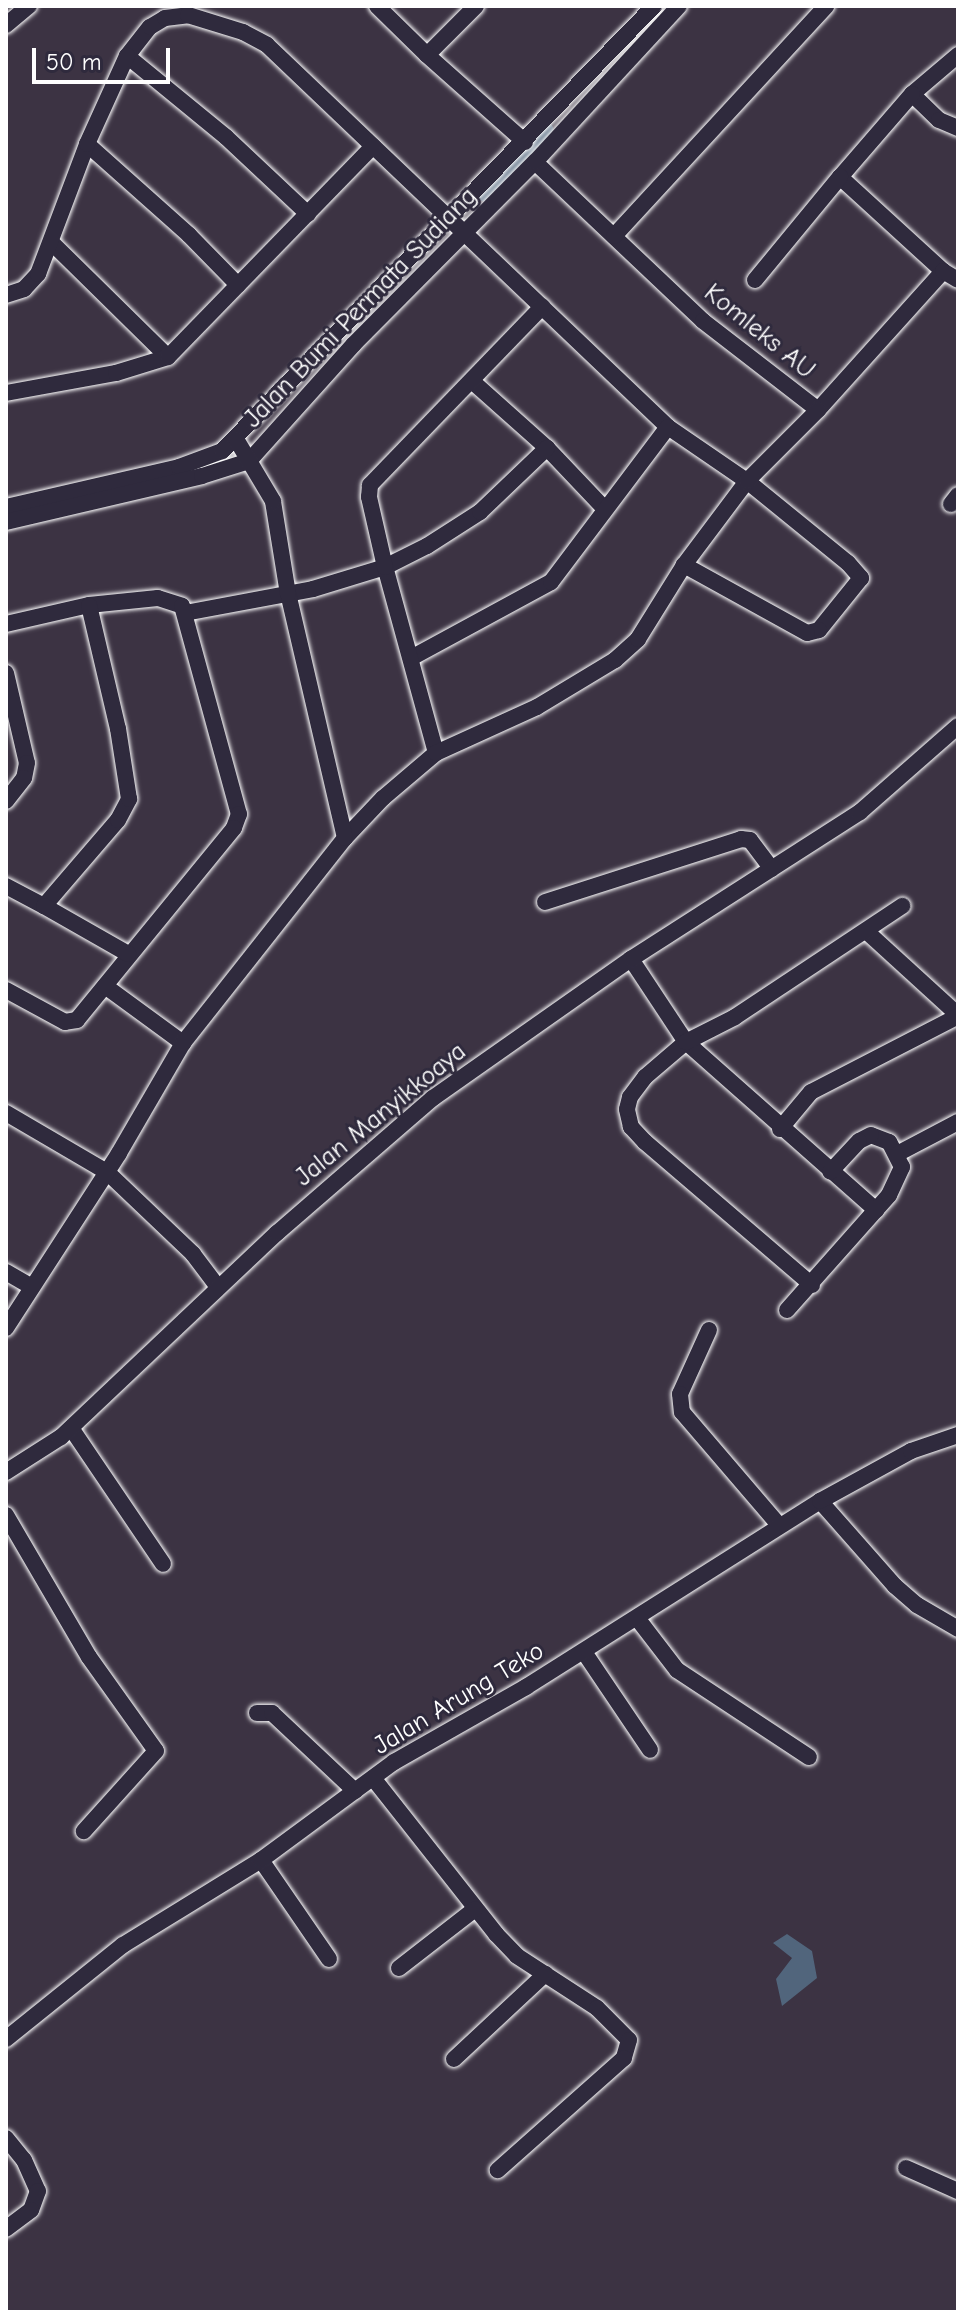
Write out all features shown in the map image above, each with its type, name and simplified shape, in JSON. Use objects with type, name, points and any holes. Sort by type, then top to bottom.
[{"type":"street","points":[[6,25],[29,6]]},
{"type":"street","points":[[377,6],[525,142]]},
{"type":"street","points":[[427,55],[476,6]]},
{"type":"street","name":"Jalan Bumi Permata Sudiang","points":[[6,507],[179,467],[209,458],[236,439],[654,6]]},
{"type":"street","name":"Jalan Bumi Permata Sudiang","points":[[6,522],[202,476],[249,461],[354,344],[535,162],[679,6]]},
{"type":"street","points":[[614,236],[826,6]]},
{"type":"street","points":[[6,295],[32,283],[51,242],[87,144],[127,56],[150,27],[178,14],[243,32],[267,45],[668,427],[747,481],[860,575],[857,586],[819,630],[807,633],[684,565]]},
{"type":"street","points":[[755,280],[912,94],[958,55]]},
{"type":"street","points":[[127,56],[226,137],[308,214]]},
{"type":"street","points":[[912,94],[939,120],[958,128]]},
{"type":"street","points":[[87,144],[189,235],[238,285]]},
{"type":"street","points":[[6,393],[116,373],[168,357],[373,146]]},
{"type":"street","name":"Komleks AU","points":[[535,162],[703,321],[818,410],[950,276],[840,177]]},
{"type":"street","points":[[51,242],[168,357]]},
{"type":"street","points":[[436,753],[385,567],[369,497],[373,480],[473,382],[542,307]]},
{"type":"street","points":[[473,382],[547,448],[604,508]]},
{"type":"street","points":[[6,1328],[107,1172],[183,1043],[345,838],[383,798],[436,753],[537,707],[615,660],[638,639],[684,565],[747,481],[818,410]]},
{"type":"street","points":[[411,658],[539,591],[560,572],[604,508],[668,427]]},
{"type":"street","points":[[236,439],[273,501],[288,594],[345,838]]},
{"type":"street","points":[[185,613],[288,594],[385,567],[427,546],[480,512],[547,448]]},
{"type":"street","points":[[6,624],[89,605],[158,598],[176,601],[185,613],[239,819],[105,986],[71,1023],[6,990]]},
{"type":"street","points":[[44,906],[118,820],[130,791],[89,605]]},
{"type":"street","points":[[6,673],[27,763],[21,784],[6,801]]},
{"type":"street","name":"Jalan Manyikkoaya","points":[[6,1472],[71,1428],[218,1287],[433,1098],[631,959],[860,812],[958,726]]},
{"type":"street","points":[[545,902],[741,839],[755,846],[772,869]]},
{"type":"street","points":[[6,886],[128,954]]},
{"type":"street","points":[[812,1285],[631,1127],[627,1116],[630,1097],[645,1077],[686,1042],[735,1017],[902,906]]},
{"type":"street","points":[[780,1129],[811,1092],[958,1016],[866,931]]},
{"type":"street","points":[[631,959],[686,1042],[780,1129],[876,1210]]},
{"type":"street","points":[[105,986],[183,1043]]},
{"type":"street","points":[[6,1113],[107,1172],[193,1254],[218,1287]]},
{"type":"street","points":[[897,1154],[958,1122]]},
{"type":"street","points":[[787,1310],[876,1210],[901,1174],[897,1154],[882,1138],[865,1136],[830,1172]]},
{"type":"street","points":[[6,1272],[32,1287]]},
{"type":"street","points":[[709,1330],[680,1394],[682,1412],[779,1525]]},
{"type":"street","points":[[71,1428],[163,1564]]},
{"type":"street","name":"Jalan Arung Teko","points":[[6,2039],[60,1992],[123,1945],[261,1860],[373,1778],[584,1652],[779,1525],[911,1451],[958,1435]]},
{"type":"street","points":[[820,1501],[895,1586],[917,1605],[958,1629]]},
{"type":"street","points":[[6,1515],[89,1657],[156,1751],[84,1831]]},
{"type":"street","points":[[637,1618],[677,1670],[809,1757]]},
{"type":"street","points":[[584,1652],[650,1750]]},
{"type":"street","points":[[257,1713],[272,1713],[355,1791]]},
{"type":"street","points":[[373,1778],[475,1909],[517,1956],[597,2008],[627,2034],[627,2052],[498,2170]]},
{"type":"street","points":[[261,1860],[329,1959]]},
{"type":"street","points":[[399,1968],[475,1909]]},
{"type":"street","points":[[454,2059],[545,1974]]},
{"type":"street","points":[[6,2138],[24,2160],[38,2191],[31,2210],[6,2229]]},
{"type":"street","points":[[906,2168],[958,2191]]},
{"type":"water","points":[[787,1934],[812,1951],[817,1978],[782,2006],[776,1979],[792,1958],[773,1943]]},
{"type":"waterway","points":[[486,192],[544,131]]}]
